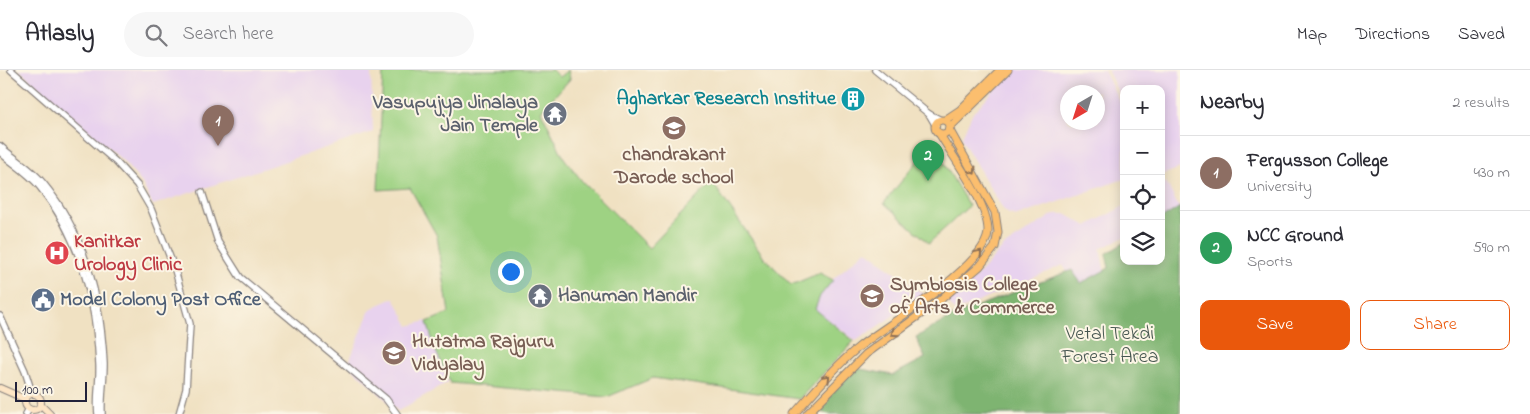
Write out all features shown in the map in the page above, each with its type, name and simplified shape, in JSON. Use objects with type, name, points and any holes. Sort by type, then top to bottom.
[{"type":"main road","points":[[940,125],[960,110],[1000,70]]},
{"type":"main road","points":[[940,125],[944,133],[1008,70]]},
{"type":"main road","points":[[806,414],[866,354],[940,300],[980,266],[995,247],[998,232],[992,204],[949,128],[940,125]]},
{"type":"main road","points":[[794,414],[859,346],[934,293],[974,259],[986,244],[988,232],[983,208],[940,125]]},
{"type":"main road","points":[[0,388],[25,400]]},
{"type":"main road","points":[[25,400],[32,393],[40,396],[39,407],[44,414]]},
{"type":"main road","points":[[25,400],[27,411],[39,407]]},
{"type":"main road","points":[[39,407],[50,414]]},
{"type":"street","points":[[12,70],[116,162],[137,185],[151,209],[176,270],[190,324],[186,389],[179,414]]},
{"type":"street","points":[[875,70],[940,125]]},
{"type":"street","points":[[0,146],[43,183],[66,223],[76,246],[90,290],[100,366],[98,414]]},
{"type":"street","points":[[0,152],[40,186],[80,244],[92,274],[104,366],[102,414]]},
{"type":"street","points":[[202,192],[218,242],[240,277],[386,399],[397,414]]},
{"type":"street","points":[[0,316],[32,393]]},
{"type":"shaded area","points":[[19,70],[371,70],[373,132],[153,205],[142,183],[122,160]]},
{"type":"shaded area","points":[[1012,70],[1104,70],[1120,103],[1120,180],[1017,216],[1009,214],[1003,209],[963,142],[962,137],[972,114]]},
{"type":"shaded area","points":[[1107,70],[1180,70],[1180,168],[1165,174],[1165,85],[1120,85],[1120,96]]},
{"type":"shaded area","points":[[1165,183],[1180,210],[1165,217]]},
{"type":"shaded area","points":[[1120,208],[1120,239],[1100,249],[1105,273],[1077,287],[1063,265],[955,312],[948,301],[978,275],[1003,247],[1054,214],[1065,214],[1087,226]]},
{"type":"shaded area","name":"Symbiosis College of Arts & Commerce","points":[[866,250],[924,295],[856,341],[815,309],[820,296],[832,280]]},
{"type":"shaded area","name":"Hutatma Rajguru Vidyalay","points":[[394,298],[409,326],[426,321],[448,382],[398,411],[349,365],[369,312],[374,307]]},
{"type":"green space","points":[[383,70],[552,70],[559,77],[568,70],[570,79],[541,111],[564,158],[582,181],[649,248],[712,182],[764,257],[791,285],[820,273],[833,280],[820,296],[815,309],[854,341],[799,399],[653,378],[607,397],[450,383],[435,349],[427,322],[449,313],[437,236],[410,188],[378,190]]},
{"type":"green space","points":[[940,157],[969,206],[929,243],[884,203],[920,158]]},
{"type":"green space","name":"Vetal Tekdi Forest Area","points":[[1180,207],[1180,414],[830,414],[815,411],[855,368],[893,375],[925,358],[916,337],[957,314],[1072,270],[1081,283],[1109,268],[1106,254],[1120,245],[1120,265],[1165,265],[1165,216]]},
{"type":"place","name":"Agharkar Research Institue","points":[[853,99]]},
{"type":"place","name":"Vasupujya Jinalaya Jain Temple","points":[[555,114]]},
{"type":"place","name":"chandrakant Darode school","points":[[674,128]]},
{"type":"place","name":"Fergusson College","points":[[218,146]]},
{"type":"place","name":"NCC Ground","points":[[928,181]]},
{"type":"place","name":"Kanitkar Urology Clinic","points":[[57,253]]},
{"type":"place","name":"Hanuman Mandir","points":[[540,296]]},
{"type":"place","name":"Symbiosis College of Arts & Commerce","points":[[872,296]]},
{"type":"place","name":"Model Colony Post Office","points":[[43,300]]},
{"type":"place","name":"Hutatma Rajguru Vidyalay","points":[[394,353]]}]
